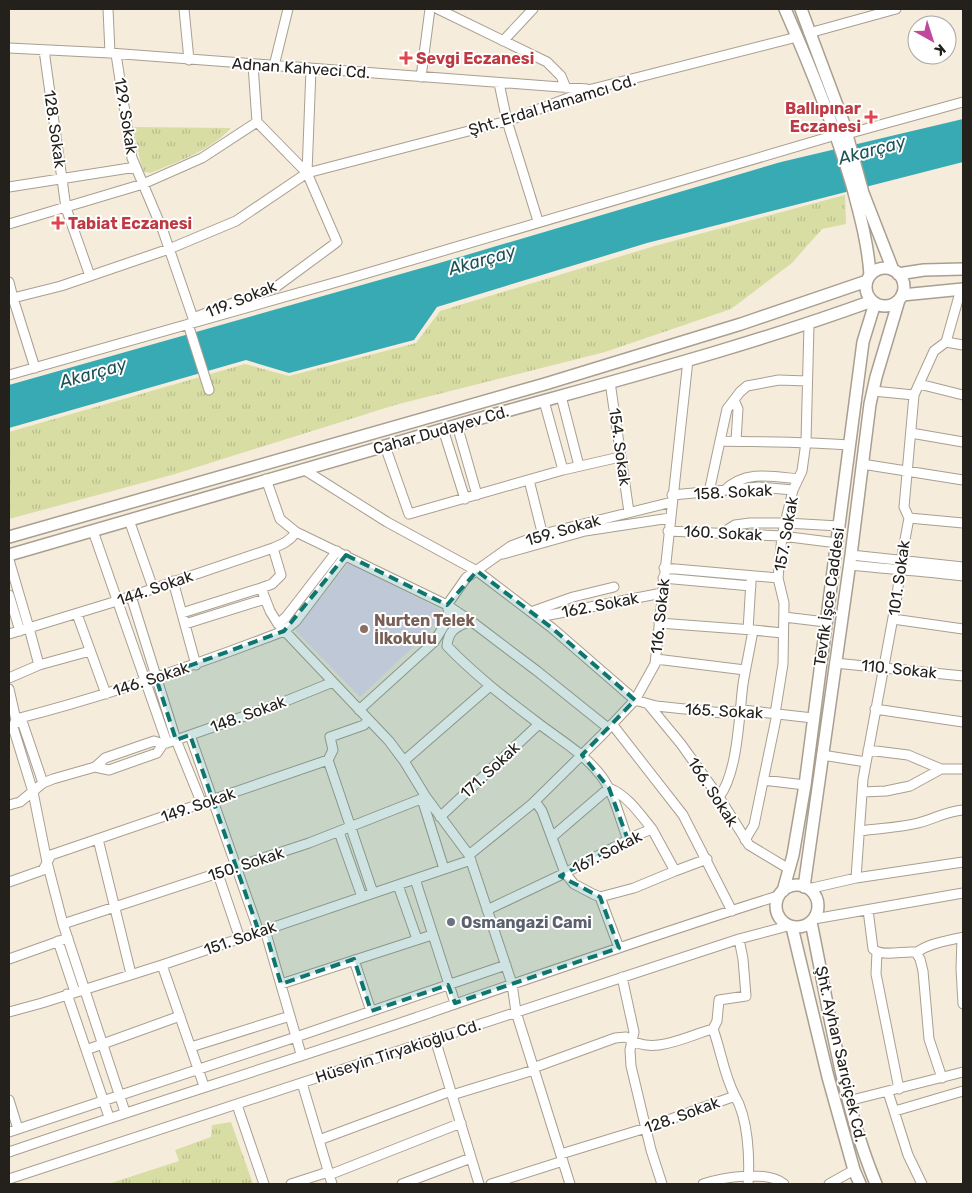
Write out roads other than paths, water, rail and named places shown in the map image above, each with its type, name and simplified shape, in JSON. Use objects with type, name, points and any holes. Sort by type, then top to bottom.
[{"type":"main road","points":[[785,9],[846,141]]},
{"type":"main road","points":[[801,9],[846,141],[859,193],[868,278],[866,292],[874,302],[887,306],[900,298],[962,289]]},
{"type":"main road","points":[[797,36],[809,33]]},
{"type":"main road","points":[[859,193],[903,284],[900,298]]},
{"type":"main road","points":[[868,278],[881,268],[896,272],[963,269]]},
{"type":"main road","name":"Cahar Dudayev Cd.","points":[[9,537],[554,382],[741,324],[868,278]]},
{"type":"main road","name":"Tevfik İşce Caddesi","points":[[806,888],[822,755],[872,391],[889,329],[900,298]]},
{"type":"main road","name":"Cahar Dudayev Cd.","points":[[9,555],[266,479],[688,360],[809,324],[874,302]]},
{"type":"main road","name":"Tevfik İşce Caddesi","points":[[780,894],[793,854],[805,785],[863,342],[874,302]]},
{"type":"main road","points":[[830,590],[845,593]]},
{"type":"main road","name":"Hüseyin Tiryakioğlu Cd.","points":[[780,894],[793,886],[806,888]]},
{"type":"main road","points":[[806,888],[816,899],[817,913],[812,920]]},
{"type":"main road","points":[[780,894],[776,903],[778,916],[790,926]]},
{"type":"main road","name":"Hüseyin Tiryakioğlu Cd.","points":[[790,926],[802,927],[812,920]]},
{"type":"main road","name":"Şht. Ayhan Sarıçiçek Cd.","points":[[812,920],[848,1101],[876,1184]]},
{"type":"main road","name":"Şht. Ayhan Sarıçiçek Cd.","points":[[790,926],[828,1077],[854,1170],[860,1184]]},
{"type":"street","name":"129. Sokak","points":[[108,9],[113,54],[132,158],[169,249],[208,390]]},
{"type":"street","points":[[184,9],[189,60]]},
{"type":"street","points":[[274,66],[288,9]]},
{"type":"street","points":[[421,77],[430,9]]},
{"type":"street","points":[[438,9],[547,62],[560,76],[566,88]]},
{"type":"street","points":[[503,40],[532,9]]},
{"type":"street","points":[[809,33],[896,9]]},
{"type":"street","name":"Şht. Erdal Hamamcı Cd.","points":[[307,173],[508,121],[592,89],[797,36]]},
{"type":"street","name":"Adnan Kahveci Cd.","points":[[9,48],[592,89]]},
{"type":"street","name":"128. Sokak","points":[[44,50],[66,208],[90,276]]},
{"type":"street","points":[[254,65],[257,122],[307,173]]},
{"type":"street","points":[[307,173],[311,69]]},
{"type":"street","points":[[499,83],[508,121],[538,221]]},
{"type":"street","points":[[846,141],[963,102]]},
{"type":"street","points":[[9,224],[143,184],[202,158],[257,122]]},
{"type":"street","points":[[9,375],[829,137]]},
{"type":"street","points":[[9,187],[136,167]]},
{"type":"street","points":[[11,299],[61,286],[169,249],[236,222],[307,173]]},
{"type":"street","name":"119. Sokak","points":[[190,321],[276,287],[337,242],[307,173]]},
{"type":"street","points":[[9,282],[11,299],[34,368]]},
{"type":"street","name":"101. Sokak","points":[[856,878],[866,762],[893,619],[909,518],[904,507],[914,395],[934,351],[946,342],[960,303],[962,289]]},
{"type":"street","name":"157. Sokak","points":[[745,840],[754,825],[776,714],[783,664],[784,603],[778,578],[782,536],[793,490],[802,471],[806,442],[809,324]]},
{"type":"street","points":[[946,342],[963,345]]},
{"type":"street","name":"116. Sokak","points":[[470,858],[535,801],[635,700],[655,664],[688,360]]},
{"type":"street","points":[[709,492],[727,409],[734,400],[747,386],[779,380],[807,381]]},
{"type":"street","name":"154. Sokak","points":[[610,382],[629,512]]},
{"type":"street","points":[[919,384],[963,395]]},
{"type":"street","points":[[872,391],[914,395]]},
{"type":"street","points":[[561,396],[579,466]]},
{"type":"street","points":[[734,400],[737,403],[738,410],[736,441]]},
{"type":"street","points":[[544,401],[563,470]]},
{"type":"street","points":[[457,425],[477,495]]},
{"type":"street","points":[[443,429],[465,499]]},
{"type":"street","points":[[911,433],[963,442]]},
{"type":"street","points":[[720,441],[806,442],[849,445]]},
{"type":"street","points":[[385,446],[409,514]]},
{"type":"street","points":[[398,528],[409,514],[563,470],[620,457]]},
{"type":"street","points":[[862,464],[963,480]]},
{"type":"street","points":[[303,469],[398,528],[476,571],[535,614],[635,700]]},
{"type":"street","points":[[724,491],[732,483],[752,476],[798,479]]},
{"type":"street","points":[[266,479],[280,519],[296,532],[446,605],[471,621],[610,726],[684,815],[732,911]]},
{"type":"street","points":[[529,480],[544,538],[670,518]]},
{"type":"street","name":"158. Sokak","points":[[672,499],[709,492],[760,487],[793,490]]},
{"type":"street","name":"159. Sokak","points":[[446,605],[466,578],[511,546],[544,538],[672,499]]},
{"type":"street","points":[[909,518],[963,522]]},
{"type":"street","points":[[130,520],[153,588]]},
{"type":"street","points":[[721,534],[742,524],[786,523],[839,526]]},
{"type":"street","points":[[93,531],[146,681],[165,744]]},
{"type":"street","name":"160. Sokak","points":[[668,531],[782,536],[837,543]]},
{"type":"street","name":"144. Sokak","points":[[9,634],[117,601],[273,548],[292,538],[296,532]]},
{"type":"street","points":[[182,614],[272,584],[282,575],[273,548]]},
{"type":"street","points":[[281,628],[286,617],[337,551]]},
{"type":"street","points":[[281,628],[296,621],[346,555]]},
{"type":"street","points":[[9,560],[30,628],[39,665]]},
{"type":"street","points":[[850,560],[963,576]]},
{"type":"street","points":[[900,566],[963,567]]},
{"type":"street","points":[[664,573],[752,575],[778,578]]},
{"type":"street","points":[[664,573],[751,586]]},
{"type":"street","points":[[719,797],[727,782],[733,763],[750,630],[752,575]]},
{"type":"street","points":[[173,581],[196,665]]},
{"type":"street","points":[[535,614],[573,597],[614,587]]},
{"type":"street","points":[[261,588],[270,611],[281,628],[389,741],[404,761],[424,798],[444,869]]},
{"type":"street","name":"162. Sokak","points":[[535,614],[662,593]]},
{"type":"street","points":[[9,595],[20,631]]},
{"type":"street","points":[[130,596],[176,740],[202,804]]},
{"type":"street","points":[[185,624],[265,599]]},
{"type":"street","points":[[358,710],[434,642],[450,616],[446,605]]},
{"type":"street","points":[[77,614],[106,694]]},
{"type":"street","points":[[784,617],[826,622]]},
{"type":"street","points":[[893,619],[963,629]]},
{"type":"street","points":[[471,621],[454,629],[448,636],[447,646],[490,686],[582,755],[609,788],[628,840]]},
{"type":"street","points":[[659,623],[783,633]]},
{"type":"street","name":"146. Sokak","points":[[16,720],[196,665],[281,628]]},
{"type":"street","points":[[9,678],[39,665],[90,651]]},
{"type":"street","points":[[656,659],[745,670]]},
{"type":"street","name":"110. Sokak","points":[[835,663],[963,676]]},
{"type":"street","name":"148. Sokak","points":[[9,806],[20,802],[43,784],[53,779],[95,767],[105,758],[154,741],[165,744],[276,705],[333,682]]},
{"type":"street","points":[[404,761],[490,686]]},
{"type":"street","points":[[9,689],[11,709],[16,720],[23,724],[43,784]]},
{"type":"street","name":"165. Sokak","points":[[635,700],[656,706],[813,718]]},
{"type":"street","name":"166. Sokak","points":[[648,704],[681,744],[719,797],[749,845],[789,869]]},
{"type":"street","points":[[875,709],[963,722]]},
{"type":"street","points":[[16,720],[13,727],[33,792],[47,862],[63,924],[125,1112]]},
{"type":"street","points":[[368,720],[364,724],[330,737],[333,750],[328,760],[373,893]]},
{"type":"street","name":"171. Sokak","points":[[440,816],[539,724]]},
{"type":"street","points":[[190,735],[237,868],[281,984],[302,1054]]},
{"type":"street","points":[[868,750],[908,755],[941,770]]},
{"type":"street","points":[[822,755],[866,762]]},
{"type":"street","name":"149. Sokak","points":[[9,882],[43,870],[51,855],[328,760]]},
{"type":"street","points":[[862,792],[886,791],[910,786],[941,770],[963,769]]},
{"type":"street","points":[[763,780],[805,785]]},
{"type":"street","points":[[609,788],[630,801],[652,829]]},
{"type":"street","points":[[552,837],[609,788]]},
{"type":"street","points":[[424,798],[440,816],[470,858],[512,984],[516,1012],[570,1184]]},
{"type":"street","name":"150. Sokak","points":[[63,924],[237,868],[339,832],[424,798]]},
{"type":"street","points":[[535,801],[540,806],[566,873],[574,884],[600,897],[634,888],[707,860]]},
{"type":"street","points":[[860,831],[919,823],[953,811],[963,810]]},
{"type":"street","name":"167. Sokak","points":[[487,910],[566,873],[652,829],[675,871]]},
{"type":"street","points":[[339,832],[362,897]]},
{"type":"street","points":[[98,839],[131,974]]},
{"type":"street","name":"151. Sokak","points":[[9,1012],[240,939],[444,869],[470,858]]},
{"type":"street","name":"Hüseyin Tiryakioğlu Cd.","points":[[806,888],[856,878],[963,862]]},
{"type":"street","points":[[218,874],[240,939]]},
{"type":"street","points":[[415,879],[455,1003]]},
{"type":"street","points":[[398,885],[416,939]]},
{"type":"street","name":"Hüseyin Tiryakioğlu Cd.","points":[[812,920],[963,893]]},
{"type":"street","name":"Hüseyin Tiryakioğlu Cd.","points":[[9,1152],[780,894]]},
{"type":"street","points":[[600,897],[619,948]]},
{"type":"street","points":[[868,910],[873,949],[877,952],[916,953],[922,948],[962,938],[963,1004]]},
{"type":"street","name":"Hüseyin Tiryakioğlu Cd.","points":[[9,1179],[739,939],[790,926]]},
{"type":"street","points":[[281,984],[432,935]]},
{"type":"street","points":[[9,959],[68,938]]},
{"type":"street","points":[[319,1140],[452,1093],[534,1069],[615,1038],[626,1037],[642,1044],[659,1045],[712,1029],[717,1021],[719,1000],[746,996],[743,959],[739,939]]},
{"type":"street","points":[[58,941],[86,1050],[110,1117]]},
{"type":"street","points":[[877,952],[876,974],[899,1089]]},
{"type":"street","points":[[916,953],[920,959],[923,971],[929,1039],[942,1078]]},
{"type":"street","points":[[354,960],[372,1011]]},
{"type":"street","points":[[162,965],[204,1086]]},
{"type":"street","points":[[9,1132],[199,1070],[506,965]]},
{"type":"street","points":[[622,977],[634,1032],[630,1050],[631,1066],[662,1184]]},
{"type":"street","points":[[86,1050],[180,1016]]},
{"type":"street","points":[[191,1047],[290,1016]]},
{"type":"street","name":"128. Sokak","points":[[490,1184],[735,1096],[728,1082],[719,1046],[712,1029]]},
{"type":"street","points":[[435,1038],[480,1184]]},
{"type":"street","points":[[848,1101],[963,1072]]},
{"type":"street","points":[[302,1083],[332,1184]]},
{"type":"street","points":[[888,1092],[908,1155],[922,1184]]},
{"type":"street","points":[[895,1111],[963,1092]]},
{"type":"street","points":[[735,1096],[742,1111],[749,1163],[748,1180]]},
{"type":"street","points":[[9,1100],[18,1129]]},
{"type":"street","points":[[237,1105],[264,1184]]},
{"type":"street","points":[[291,1184],[328,1174],[461,1123]]},
{"type":"street","points":[[402,1184],[471,1158]]},
{"type":"street","points":[[829,1184],[854,1170]]},
{"type":"street","points":[[703,1184],[711,1181],[773,1178],[784,1184]]},
{"type":"water","name":"Akarçay","points":[[963,119],[963,162],[647,243],[437,307],[414,340],[289,373],[246,360],[9,428],[9,385],[436,264],[781,162]]},
{"type":"place","name":"Sevgi Eczanesi","points":[[406,58]]},
{"type":"place","name":"Ballıpınar Eczanesi","points":[[871,117]]},
{"type":"place","name":"Tabiat Eczanesi","points":[[58,223]]},
{"type":"place","name":"Nurten Telek İlkokulu","points":[[364,629]]},
{"type":"place","name":"Osmangazi Cami","points":[[451,922]]}]
